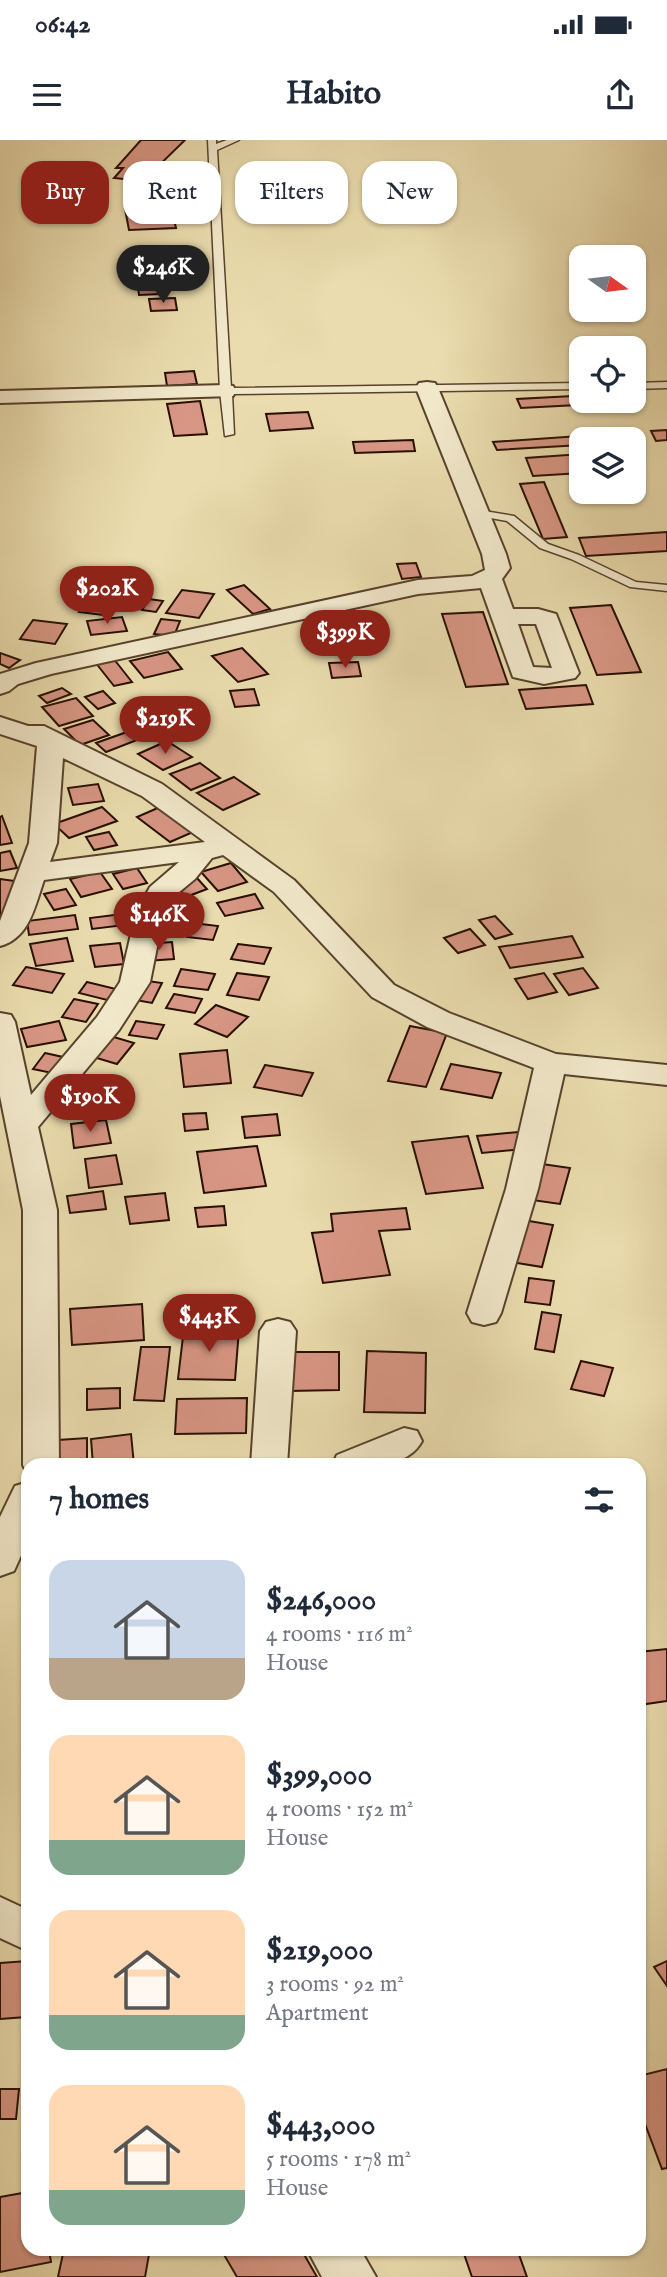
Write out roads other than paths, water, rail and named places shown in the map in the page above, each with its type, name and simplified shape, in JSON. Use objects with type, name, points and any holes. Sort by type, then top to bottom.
[{"type":"street","points":[[0,686],[9,679],[45,668],[418,587],[475,583],[490,578],[498,568],[427,388]]},
{"type":"street","points":[[0,397],[225,391]]},
{"type":"street","points":[[490,578],[503,617]]},
{"type":"street","points":[[0,707],[51,742]]},
{"type":"street","points":[[0,725],[51,742],[152,790],[216,848],[284,886],[383,991],[438,1020],[551,1063],[667,1074]]},
{"type":"street","points":[[0,937],[14,923],[43,843],[51,742]]},
{"type":"street","points":[[32,873],[216,848]]},
{"type":"street","points":[[23,1125],[108,1023],[135,982],[150,912],[160,893],[216,848]]},
{"type":"street","points":[[0,1022],[40,1210],[41,1458]]},
{"type":"street","points":[[484,1313],[522,1189],[551,1063]]},
{"type":"street","points":[[269,1458],[278,1331]]},
{"type":"street","points":[[366,1458],[404,1441]]},
{"type":"street","points":[[0,1561],[21,1512]]},
{"type":"street","points":[[0,1916],[21,1928]]},
{"type":"street","points":[[336,2256],[352,2277]]},
{"type":"lane","points":[[229,434],[213,144],[235,140]]},
{"type":"lane","points":[[646,386],[667,385]]},
{"type":"lane","points":[[225,391],[569,386]]},
{"type":"lane","points":[[478,513],[510,518],[544,546],[575,557],[634,585],[667,588]]}]
